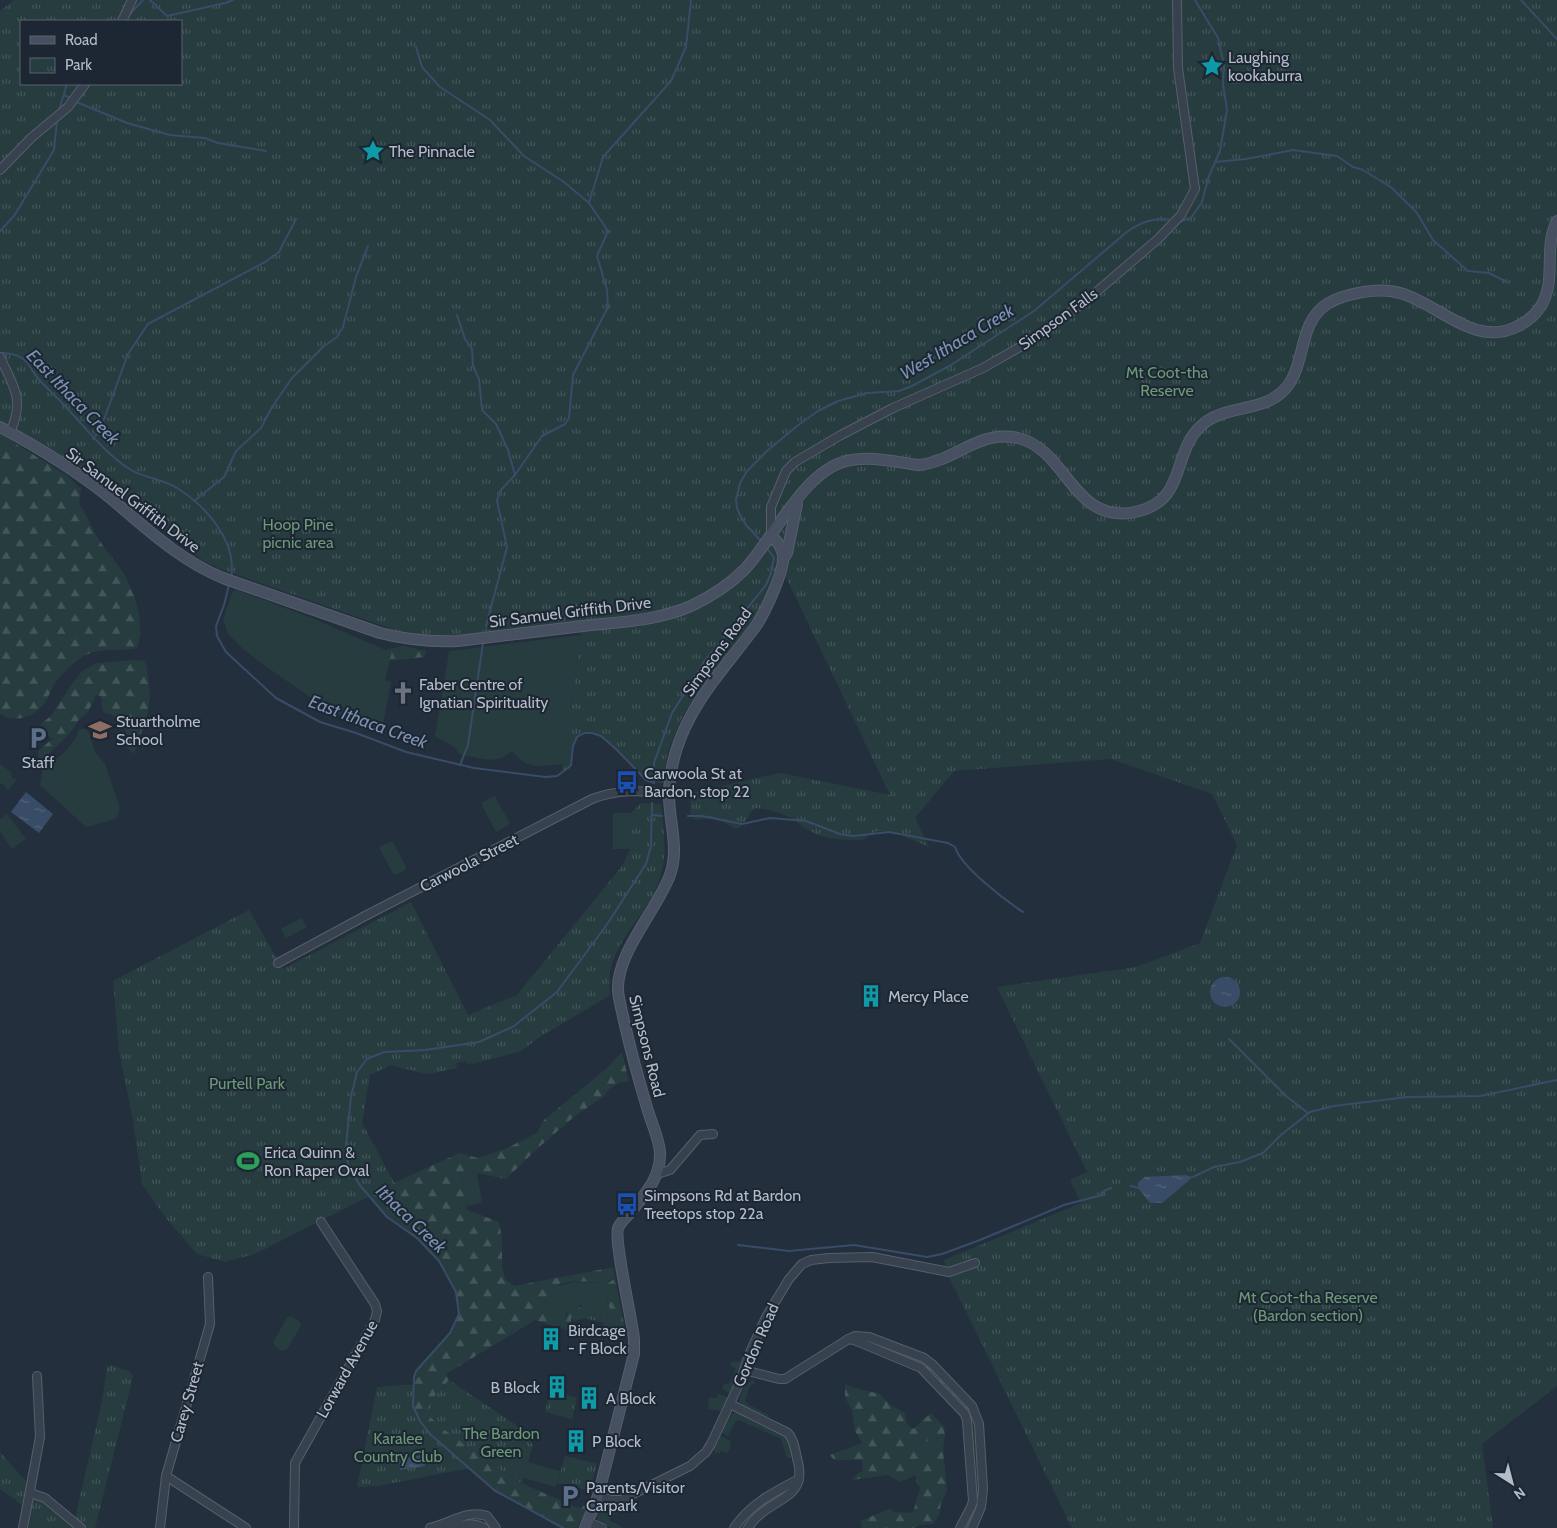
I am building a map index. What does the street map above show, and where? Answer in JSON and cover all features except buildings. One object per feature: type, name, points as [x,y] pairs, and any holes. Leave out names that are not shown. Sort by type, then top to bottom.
[{"type":"main road","name":"Sir Samuel Griffith Drive","points":[[0,428],[78,474],[198,568],[238,584],[397,637],[432,642],[458,641],[630,622],[669,614],[701,601],[731,582],[744,570],[810,484],[820,474],[838,464],[866,459],[918,465],[936,463],[974,443],[988,438],[1006,436],[1029,442],[1045,451],[1081,496],[1098,508],[1118,513],[1146,509],[1163,498],[1172,488],[1188,442],[1193,434],[1210,418],[1270,400],[1283,392],[1292,381],[1297,370],[1306,331],[1310,322],[1322,308],[1339,298],[1377,291],[1398,292],[1416,299],[1456,322],[1474,329],[1491,332],[1510,330],[1526,322],[1540,307],[1547,292],[1550,241],[1552,230],[1557,221]]},
{"type":"main road","name":"Simpsons Road","points":[[586,1525],[598,1496],[631,1367],[634,1346],[632,1321],[618,1246],[618,1229],[652,1185],[657,1174],[660,1159],[659,1146],[632,1060],[618,991],[619,978],[624,960],[658,900],[673,865],[674,841],[664,794],[679,740],[686,723],[709,686],[760,620],[774,590],[787,553],[797,509],[797,500]]},
{"type":"main road","points":[[766,542],[780,546],[783,560]]},
{"type":"street","points":[[123,18],[132,0]]},
{"type":"street","name":"Simpson Falls","points":[[766,542],[771,506],[786,471],[795,462],[839,436],[893,408],[982,368],[1032,340],[1087,300],[1156,241],[1181,215],[1195,189],[1178,68],[1177,0]]},
{"type":"street","points":[[0,170],[31,138],[75,99],[84,85]]},
{"type":"street","points":[[0,358],[15,388],[18,405],[17,418],[10,433]]},
{"type":"street","name":"Carwoola Street","points":[[278,963],[592,799],[610,793],[640,792],[664,794]]},
{"type":"street","points":[[657,1174],[670,1170],[700,1136],[713,1134]]},
{"type":"street","name":"Lorward Avenue","points":[[294,1528],[295,1463],[375,1320],[378,1311],[321,1222]]},
{"type":"street","name":"Gordon Road","points":[[598,1496],[621,1500],[693,1464],[709,1448],[730,1404],[768,1311],[795,1270],[807,1262],[829,1258],[872,1257],[949,1272],[974,1263]]},
{"type":"street","name":"Carey Street","points":[[160,1528],[166,1476],[210,1324],[208,1277]]},
{"type":"street","points":[[744,1370],[778,1379],[785,1379],[848,1339],[858,1336],[872,1337],[924,1358],[933,1364],[972,1406],[979,1424],[983,1489],[981,1507],[972,1528]]},
{"type":"street","points":[[848,1339],[920,1368],[965,1414],[973,1501],[960,1528]]},
{"type":"street","points":[[23,1528],[40,1437],[37,1376]]},
{"type":"street","points":[[730,1404],[788,1432],[792,1438],[800,1468],[799,1479],[793,1492],[760,1514],[748,1528]]},
{"type":"street","points":[[166,1476],[246,1528]]},
{"type":"street","points":[[734,1528],[754,1505],[799,1479]]},
{"type":"street","points":[[30,1493],[44,1498],[81,1528]]},
{"type":"street","points":[[444,1525],[451,1520],[482,1514],[488,1517],[496,1528]]},
{"type":"street","points":[[430,1528],[444,1525],[475,1524],[484,1528]]},
{"type":"street","points":[[586,1525],[602,1528]]},
{"type":"green space","name":"Mt Coot-tha Reserve","points":[[14,0],[1557,0],[1557,1386],[1482,1444],[1493,1528],[1072,1528],[948,1275],[944,1260],[1081,1203],[1070,1180],[1087,1172],[997,987],[1136,967],[1200,943],[1237,845],[1212,794],[1111,759],[954,771],[915,818],[929,847],[885,831],[875,832],[863,840],[824,837],[785,815],[759,808],[755,808],[737,829],[711,818],[695,820],[690,814],[691,793],[780,773],[890,795],[779,562],[764,601],[747,632],[719,665],[683,715],[667,753],[663,783],[647,781],[614,748],[594,733],[585,733],[577,738],[573,747],[571,765],[563,771],[562,764],[581,625],[433,637],[406,634],[223,570],[202,560],[90,472],[0,422],[0,11]]},
{"type":"green space","points":[[0,434],[68,476],[81,489],[79,505],[105,549],[127,580],[137,605],[140,623],[137,648],[103,651],[84,656],[58,679],[38,710],[33,714],[16,719],[0,714]]},
{"type":"green space","points":[[235,589],[312,618],[392,653],[385,680],[391,682],[382,729],[349,720],[320,704],[243,649],[228,634],[223,620]]},
{"type":"green space","points":[[581,635],[562,764],[534,766],[523,762],[512,751],[494,760],[460,755],[456,748],[435,736],[449,651]]},
{"type":"green space","points":[[404,646],[426,651],[424,657],[389,661],[392,653],[385,650]]},
{"type":"green space","points":[[144,661],[147,666],[150,698],[147,716],[134,754],[125,745],[128,737],[122,724],[113,715],[104,713],[101,696],[96,695],[88,712],[39,764],[38,751],[52,739],[38,726],[51,716],[82,671],[97,663]]},
{"type":"green space","points":[[79,729],[85,729],[89,733],[95,752],[105,764],[120,808],[116,819],[86,827],[40,785],[42,771],[66,751],[75,739]]},
{"type":"green space","points":[[0,764],[11,772],[12,778],[17,779],[8,791],[2,783],[0,784]]},
{"type":"green space","points":[[495,796],[510,824],[496,832],[481,803]]},
{"type":"green space","name":"Purtell Park","points":[[641,803],[661,805],[664,859],[654,892],[619,947],[613,962],[609,977],[610,995],[541,1036],[521,1051],[472,1064],[467,1064],[466,1061],[456,1063],[457,1068],[427,1074],[391,1065],[370,1075],[362,1123],[397,1189],[383,1196],[377,1192],[255,1254],[225,1262],[197,1254],[166,1218],[142,1184],[133,1120],[119,1051],[113,981],[249,910],[283,969],[411,902],[468,1015],[517,995],[622,866],[630,849],[631,813]]},
{"type":"green space","points":[[645,803],[661,805],[664,859],[654,892],[619,947],[613,962],[609,977],[610,995],[541,1036],[521,1051],[472,1064],[467,1064],[466,1061],[456,1063],[457,1068],[427,1074],[391,1065],[369,1075],[362,1123],[394,1183],[459,1153],[478,1158],[505,1149],[537,1133],[544,1120],[607,1068],[622,1052],[629,1082],[621,1082],[609,1089],[603,1097],[575,1116],[537,1149],[506,1179],[477,1173],[462,1176],[467,1206],[465,1209],[499,1222],[502,1238],[502,1265],[505,1279],[514,1286],[604,1269],[601,1283],[569,1282],[557,1286],[553,1289],[555,1294],[546,1298],[545,1302],[549,1314],[565,1321],[570,1307],[576,1308],[571,1319],[569,1331],[535,1320],[446,1374],[449,1380],[427,1405],[497,1468],[526,1485],[581,1509],[584,1505],[586,1508],[577,1528],[563,1528],[494,1490],[470,1468],[452,1471],[431,1453],[403,1385],[413,1385],[416,1371],[450,1333],[459,1314],[456,1292],[439,1261],[417,1238],[387,1217],[370,1196],[329,1216],[333,1075],[509,1013],[631,881]]},
{"type":"green space","points":[[613,813],[631,813],[630,849],[613,849]]},
{"type":"green space","points":[[7,814],[26,839],[12,849],[0,831],[0,819]]},
{"type":"green space","points":[[393,842],[406,867],[405,870],[395,875],[379,847]]},
{"type":"green space","points":[[302,918],[307,927],[286,938],[281,929]]},
{"type":"green space","points":[[477,1173],[482,1203],[467,1206],[462,1175]]},
{"type":"green space","points":[[613,1267],[615,1278],[608,1281],[606,1296],[611,1314],[608,1318],[607,1327],[603,1326],[604,1323],[600,1322],[601,1317],[581,1305],[566,1313],[565,1322],[549,1314],[545,1302],[546,1298],[556,1286],[575,1282],[601,1283],[604,1269]]},
{"type":"green space","points":[[615,1278],[624,1324],[624,1327],[618,1330],[607,1327],[608,1318],[611,1314],[604,1286]]},
{"type":"green space","points":[[593,1304],[601,1312],[600,1322],[585,1318],[574,1321],[571,1319],[575,1309]]},
{"type":"green space","points":[[291,1316],[300,1322],[301,1326],[287,1349],[282,1351],[273,1342],[287,1318]]},
{"type":"green space","points":[[870,1340],[926,1362],[967,1405],[975,1420],[980,1498],[978,1511],[969,1528],[963,1528],[972,1511],[969,1419],[929,1372],[868,1343]]},
{"type":"green space","points":[[742,1361],[730,1394],[722,1388],[724,1384],[729,1384],[736,1369],[731,1366],[731,1362]]},
{"type":"green space","points":[[111,1365],[131,1372],[133,1377],[95,1528],[29,1528],[31,1516],[16,1500],[0,1489],[0,1452],[45,1503],[73,1527],[102,1401],[107,1367]]},
{"type":"green space","points":[[753,1379],[755,1383],[750,1386],[745,1400],[749,1405],[769,1415],[768,1417],[743,1406],[739,1401],[744,1387]]},
{"type":"green space","name":"The Bardon Green","points":[[449,1380],[516,1425],[533,1445],[522,1483],[494,1466],[442,1428],[429,1416],[427,1405]]},
{"type":"green space","points":[[845,1384],[880,1394],[891,1405],[905,1413],[907,1424],[913,1429],[931,1413],[944,1427],[945,1436],[918,1444],[922,1455],[943,1450],[947,1491],[941,1503],[939,1515],[933,1524],[919,1525],[914,1528],[862,1528],[860,1521],[889,1509],[895,1512],[913,1513],[920,1488],[916,1481],[916,1475],[900,1482],[888,1475],[852,1480],[858,1473],[863,1471],[862,1460],[834,1460],[830,1455],[862,1443],[855,1431],[852,1411],[845,1397]]},
{"type":"green space","name":"Karalee Country Club","points":[[413,1385],[413,1405],[421,1423],[428,1432],[470,1468],[378,1486],[357,1487],[377,1387]]},
{"type":"green space","points":[[550,1391],[577,1398],[572,1419],[545,1412]]},
{"type":"green space","points":[[717,1393],[728,1397],[722,1411],[708,1409],[709,1397],[717,1398]]},
{"type":"green space","points":[[734,1413],[740,1413],[784,1435],[788,1440],[794,1458],[787,1458],[781,1439],[739,1420],[735,1422],[728,1436],[721,1432],[727,1418]]},
{"type":"green space","points":[[719,1435],[730,1441],[731,1446],[727,1453],[721,1451],[720,1453],[715,1453],[712,1450]]},
{"type":"green space","points":[[945,1436],[943,1450],[922,1455],[917,1444]]},
{"type":"green space","points":[[565,1456],[597,1464],[590,1491],[557,1483]]},
{"type":"green space","points":[[528,1462],[560,1471],[556,1487],[523,1478]]},
{"type":"green space","points":[[790,1489],[746,1528],[738,1528],[748,1515],[761,1504],[775,1495]]},
{"type":"green space","points":[[605,1503],[617,1505],[620,1511],[611,1516],[609,1520],[624,1528],[611,1528],[598,1522],[598,1511]]},
{"type":"water","points":[[26,792],[53,814],[39,833],[11,812]]},
{"type":"water","points":[[1225,977],[1231,978],[1239,986],[1239,998],[1231,1006],[1225,1007],[1219,1006],[1211,998],[1210,992],[1211,986],[1219,978]]},
{"type":"water","points":[[1185,1175],[1193,1177],[1162,1203],[1150,1203],[1138,1188],[1138,1183],[1144,1177]]},
{"type":"water","points":[[423,1455],[425,1466],[400,1470],[399,1459]]},
{"type":"waterway","name":"East Ithaca Creek","points":[[129,15],[143,0]]},
{"type":"waterway","points":[[150,0],[167,16],[233,0]]},
{"type":"waterway","points":[[486,626],[507,547],[497,501],[500,491],[515,475],[542,436],[565,424],[569,418],[573,375],[608,307],[607,290],[597,256],[608,231],[589,203],[603,157],[671,81],[686,47],[691,0]]},
{"type":"waterway","name":"West Ithaca Creek","points":[[1181,221],[1191,218],[1202,202],[1209,176],[1220,151],[1227,110],[1223,84],[1224,65],[1218,38],[1195,0]]},
{"type":"waterway","points":[[1521,0],[1557,39]]},
{"type":"waterway","points":[[416,47],[422,67],[440,87],[490,120],[524,156],[564,182],[589,203]]},
{"type":"waterway","name":"East Ithaca Creek","points":[[59,110],[67,85]]},
{"type":"waterway","name":"East Ithaca Creek","points":[[64,95],[70,98]]},
{"type":"waterway","points":[[74,101],[127,123],[170,135],[205,138],[218,143],[266,151]]},
{"type":"waterway","name":"East Ithaca Creek","points":[[0,231],[14,216],[54,150],[57,120]]},
{"type":"waterway","points":[[1215,162],[1246,159],[1293,150],[1337,156],[1392,188],[1417,213],[1433,240],[1468,271],[1489,273],[1507,282]]},
{"type":"waterway","points":[[93,439],[100,430],[128,354],[148,324],[265,262],[279,252],[296,219]]},
{"type":"waterway","name":"West Ithaca Creek","points":[[761,541],[746,525],[737,508],[736,500],[740,483],[747,471],[797,426],[818,411],[838,401],[867,393],[899,391],[951,365],[1034,311],[1128,231],[1148,221],[1159,219],[1171,220]]},
{"type":"waterway","points":[[194,501],[224,477],[236,451],[261,428],[272,407],[292,378],[323,347],[337,337],[343,327],[356,277],[368,246]]},
{"type":"waterway","points":[[457,315],[465,339],[472,349],[473,366],[479,379],[482,410],[496,424],[508,450],[515,475]]},
{"type":"waterway","name":"East Ithaca Creek","points":[[0,353],[14,355],[24,360],[43,384],[62,402],[104,449],[122,464],[136,473],[172,485],[199,505],[218,526],[225,538],[230,551],[231,578]]},
{"type":"waterway","name":"West Ithaca Creek","points":[[654,783],[654,763],[672,713],[704,662],[766,585],[774,558],[767,548]]},
{"type":"waterway","name":"East Ithaca Creek","points":[[229,585],[216,626],[217,636],[226,652],[276,698],[320,722],[406,752],[474,768],[545,777],[557,776],[568,768],[571,765],[573,746],[577,737],[584,733],[592,733],[601,736],[646,780],[654,783]]},
{"type":"waterway","points":[[460,765],[468,745],[483,643]]},
{"type":"waterway","name":"Ithaca Creek","points":[[563,1528],[494,1490],[430,1434],[420,1421],[413,1406],[414,1377],[416,1371],[450,1333],[459,1314],[456,1292],[439,1261],[417,1238],[387,1217],[359,1184],[348,1164],[346,1145],[351,1097],[357,1072],[367,1059],[384,1052],[425,1050],[479,1042],[514,1026],[557,992],[608,923],[646,864],[651,846],[652,803]]},
{"type":"waterway","points":[[652,815],[662,816]]},
{"type":"waterway","points":[[688,816],[702,816],[742,824],[770,818],[806,821],[840,834],[853,836],[889,832],[948,843],[955,847],[974,873],[1023,912]]},
{"type":"waterway","points":[[1229,1039],[1286,1096],[1308,1113]]},
{"type":"waterway","points":[[1193,1177],[1214,1167],[1240,1162],[1263,1153],[1281,1135],[1310,1112],[1334,1106],[1407,1097],[1480,1096],[1557,1080]]},
{"type":"waterway","points":[[1131,1186],[1139,1188]]},
{"type":"waterway","points":[[738,1245],[789,1251],[854,1245],[927,1257],[942,1254],[980,1240],[1064,1205],[1102,1195],[1104,1191],[1111,1188]]},
{"type":"place","name":"Laughing kookaburra","points":[[1212,66]]},
{"type":"place","name":"The Pinnacle","points":[[373,151]]},
{"type":"place","name":"Faber Centre of Ignatian Spirituality","points":[[403,693]]},
{"type":"place","name":"Stuartholme School","points":[[100,730]]},
{"type":"place","name":"Staff","points":[[38,738]]},
{"type":"place","name":"Carwoola St at Bardon, stop 22","points":[[627,782]]},
{"type":"place","name":"Mercy Place","points":[[871,996]]},
{"type":"place","name":"Erica Quinn & Ron Raper Oval","points":[[248,1161]]},
{"type":"place","name":"Simpsons Rd at Bardon Treetops stop 22a","points":[[627,1204]]},
{"type":"place","name":"Birdcage - F Block","points":[[551,1339]]},
{"type":"place","name":"B Block","points":[[557,1387]]},
{"type":"place","name":"A Block","points":[[589,1398]]},
{"type":"place","name":"P Block","points":[[576,1441]]},
{"type":"place","name":"Parents/Visitor Carpark","points":[[570,1496]]},
{"type":"park label","name":"Hoop Pine picnic area","points":[[298,533]]},
{"type":"park label","name":"Mt Coot-tha Reserve (Bardon section)","points":[[1308,1306]]}]
